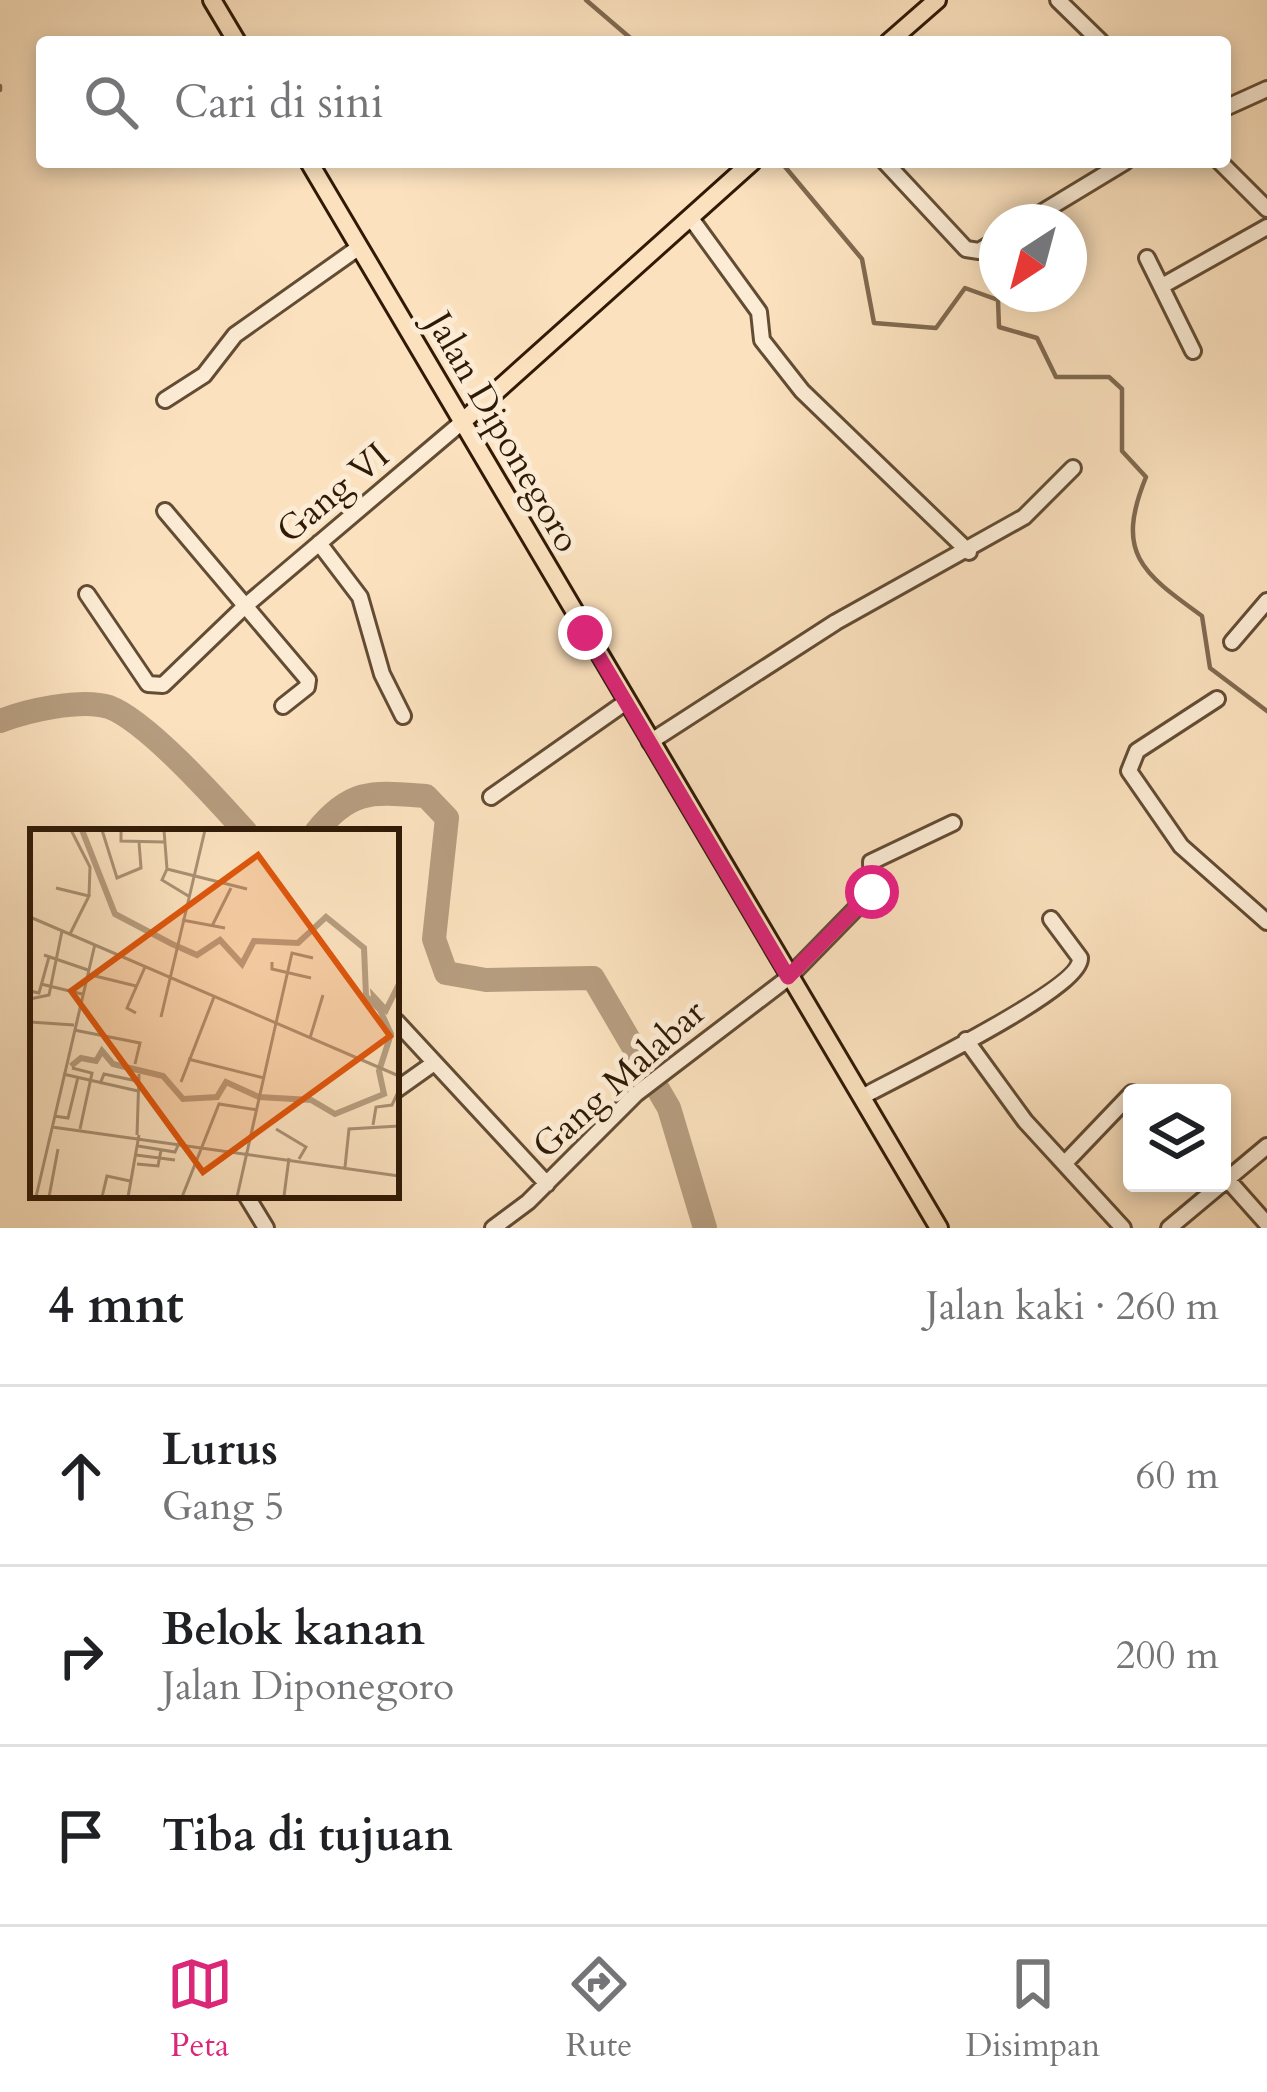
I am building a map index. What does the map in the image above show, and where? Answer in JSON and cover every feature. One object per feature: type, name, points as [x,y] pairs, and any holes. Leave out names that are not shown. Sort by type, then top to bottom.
[{"type":"main road","points":[[212,0],[233,36]]},
{"type":"main road","points":[[896,36],[937,0]]},
{"type":"main road","name":"Jalan Diponegoro","points":[[312,168],[939,1228]]},
{"type":"main road","points":[[461,423],[745,168]]},
{"type":"street","points":[[1058,0],[1095,36]]},
{"type":"street","points":[[1231,105],[1267,89]]},
{"type":"street","points":[[891,168],[966,249],[979,251]]},
{"type":"street","points":[[1056,204],[1115,168]]},
{"type":"street","points":[[1226,168],[1267,209]]},
{"type":"street","points":[[690,217],[759,312],[762,340],[802,391],[969,552]]},
{"type":"street","points":[[1162,286],[1267,227]]},
{"type":"street","points":[[165,400],[204,375],[235,335],[358,248]]},
{"type":"street","points":[[1147,258],[1193,351]]},
{"type":"street","name":"Gang VI","points":[[87,594],[148,684],[156,687],[461,423]]},
{"type":"street","points":[[650,742],[836,622],[1024,518],[1073,468]]},
{"type":"street","points":[[165,512],[308,680],[308,687],[283,706]]},
{"type":"street","points":[[320,544],[360,597],[382,674],[404,716]]},
{"type":"street","points":[[1232,642],[1264,608]]},
{"type":"street","points":[[1217,699],[1138,751],[1129,771],[1181,847],[1267,922]]},
{"type":"street","points":[[491,797],[626,702]]},
{"type":"street","name":"Gang Malabar","points":[[494,1228],[547,1184],[636,1094],[788,977],[872,892],[872,862],[953,823]]},
{"type":"street","points":[[862,1097],[1033,1004],[1082,966],[1051,919]]},
{"type":"street","points":[[399,1024],[547,1184]]},
{"type":"street","points":[[965,1040],[1025,1121],[1123,1228]]},
{"type":"street","points":[[399,1088],[434,1064]]},
{"type":"street","points":[[1065,1163],[1123,1103]]},
{"type":"street","points":[[1231,1176],[1267,1146]]},
{"type":"street","points":[[1231,1184],[1267,1224]]},
{"type":"street","points":[[1168,1228],[1211,1192]]},
{"type":"street","points":[[248,1198],[266,1228]]},
{"type":"waterway","points":[[586,0],[628,36]]},
{"type":"waterway","points":[[786,168],[862,259],[874,323],[936,328],[965,288],[998,300],[999,327],[1037,338],[1056,377],[1109,377],[1122,389],[1122,451],[1146,477],[1133,525],[1140,558],[1149,573],[1202,616],[1210,668],[1267,711]]},
{"type":"waterway","points":[[0,721],[69,705],[109,707],[162,745],[243,829]]},
{"type":"waterway","points":[[319,829],[340,807],[364,796],[426,796],[447,818],[434,939],[446,973],[486,980],[593,978],[669,1108],[705,1228]]},
{"type":"route","points":[[585,633],[788,977],[872,892]]}]
